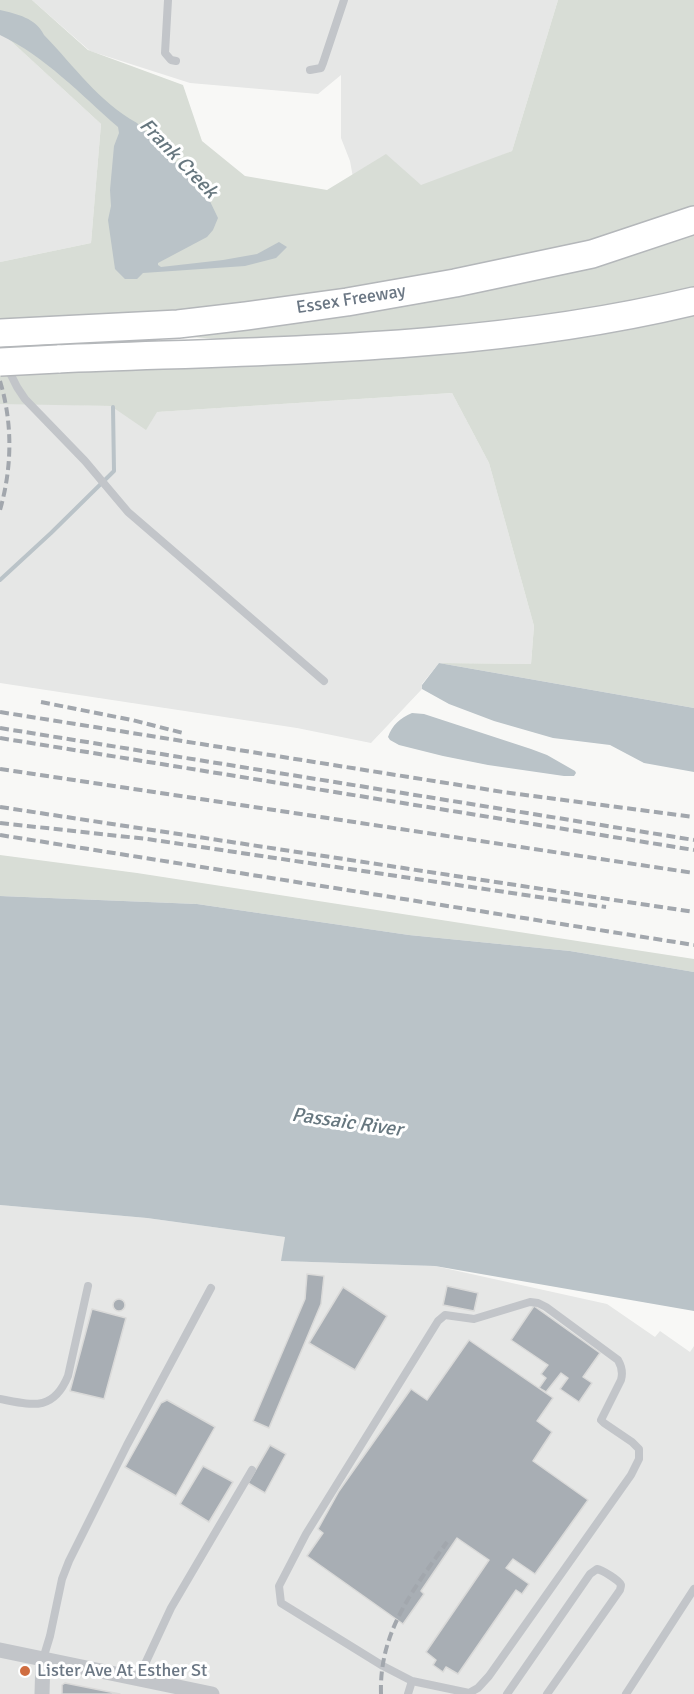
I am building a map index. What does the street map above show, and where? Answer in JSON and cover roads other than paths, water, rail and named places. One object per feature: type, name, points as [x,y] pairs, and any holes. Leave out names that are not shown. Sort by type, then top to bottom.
[{"type":"highway","name":"Essex Freeway","points":[[0,333],[178,324],[347,302],[455,283],[592,254],[694,220]]},
{"type":"highway","points":[[592,254],[662,244],[694,236]]},
{"type":"highway","points":[[0,362],[327,348],[464,339],[597,321],[694,301]]},
{"type":"street","points":[[0,1650],[193,1692],[212,1694]]},
{"type":"street","points":[[42,1694],[43,1659]]},
{"type":"lane","points":[[168,0],[165,53],[176,62]]},
{"type":"lane","points":[[310,70],[321,68],[324,63],[344,0]]},
{"type":"lane","points":[[0,352],[25,399],[85,461],[128,512],[324,681]]},
{"type":"lane","points":[[0,1399],[41,1404],[54,1399],[63,1388],[68,1376],[88,1286]]},
{"type":"lane","points":[[43,1659],[62,1579],[69,1561],[127,1445],[211,1288]]},
{"type":"lane","points":[[530,1302],[538,1303],[546,1306],[618,1360],[623,1375],[602,1420],[603,1424],[639,1449],[639,1459],[631,1475],[489,1676],[478,1688],[469,1693],[412,1681],[383,1666],[281,1603],[279,1586],[306,1534],[438,1321],[445,1315],[474,1319],[530,1302]]},
{"type":"lane","points":[[138,1679],[171,1608],[252,1470]]},
{"type":"lane","points":[[507,1694],[590,1574],[597,1569],[602,1570],[619,1582],[620,1590],[547,1694]]},
{"type":"lane","points":[[626,1694],[694,1589]]},
{"type":"lane","points":[[408,1694],[412,1681]]},
{"type":"water","points":[[0,10],[13,13],[36,24],[99,94],[137,123],[206,193],[218,218],[213,230],[207,237],[158,265],[161,267],[257,254],[279,242],[287,247],[276,258],[245,266],[143,273],[137,279],[125,279],[115,269],[108,220],[111,206],[114,146],[119,133],[118,127],[47,65],[0,35]]},
{"type":"water","points":[[439,663],[694,708],[694,772],[644,763],[610,745],[553,738],[494,721],[449,704],[422,689],[422,685]]},
{"type":"water","points":[[412,713],[424,714],[531,749],[547,755],[576,773],[574,776],[564,776],[488,765],[399,745],[390,740],[388,737],[394,725]]},
{"type":"water","name":"Passaic River","points":[[0,896],[197,904],[409,935],[570,951],[694,972],[694,1311],[435,1266],[281,1261],[285,1237],[147,1218],[0,1205]]},
{"type":"waterway","name":"Frank Creek","points":[[0,580],[114,471],[113,407]]},
{"type":"railway","points":[[0,381],[9,430],[9,462],[0,510]]},
{"type":"railway","points":[[41,702],[132,720],[183,733]]},
{"type":"railway","points":[[0,712],[503,792],[694,817]]},
{"type":"railway","points":[[0,728],[694,840]]},
{"type":"railway","points":[[0,738],[694,850]]},
{"type":"railway","points":[[0,769],[694,873]]},
{"type":"railway","points":[[0,807],[694,912]]},
{"type":"railway","points":[[0,823],[147,839],[606,907]]},
{"type":"railway","points":[[0,835],[694,945]]},
{"type":"railway","points":[[381,1694],[382,1672],[392,1631],[422,1577],[447,1542]]},
{"type":"place","name":"Lister Ave At Esther St","points":[[25,1671]]}]
